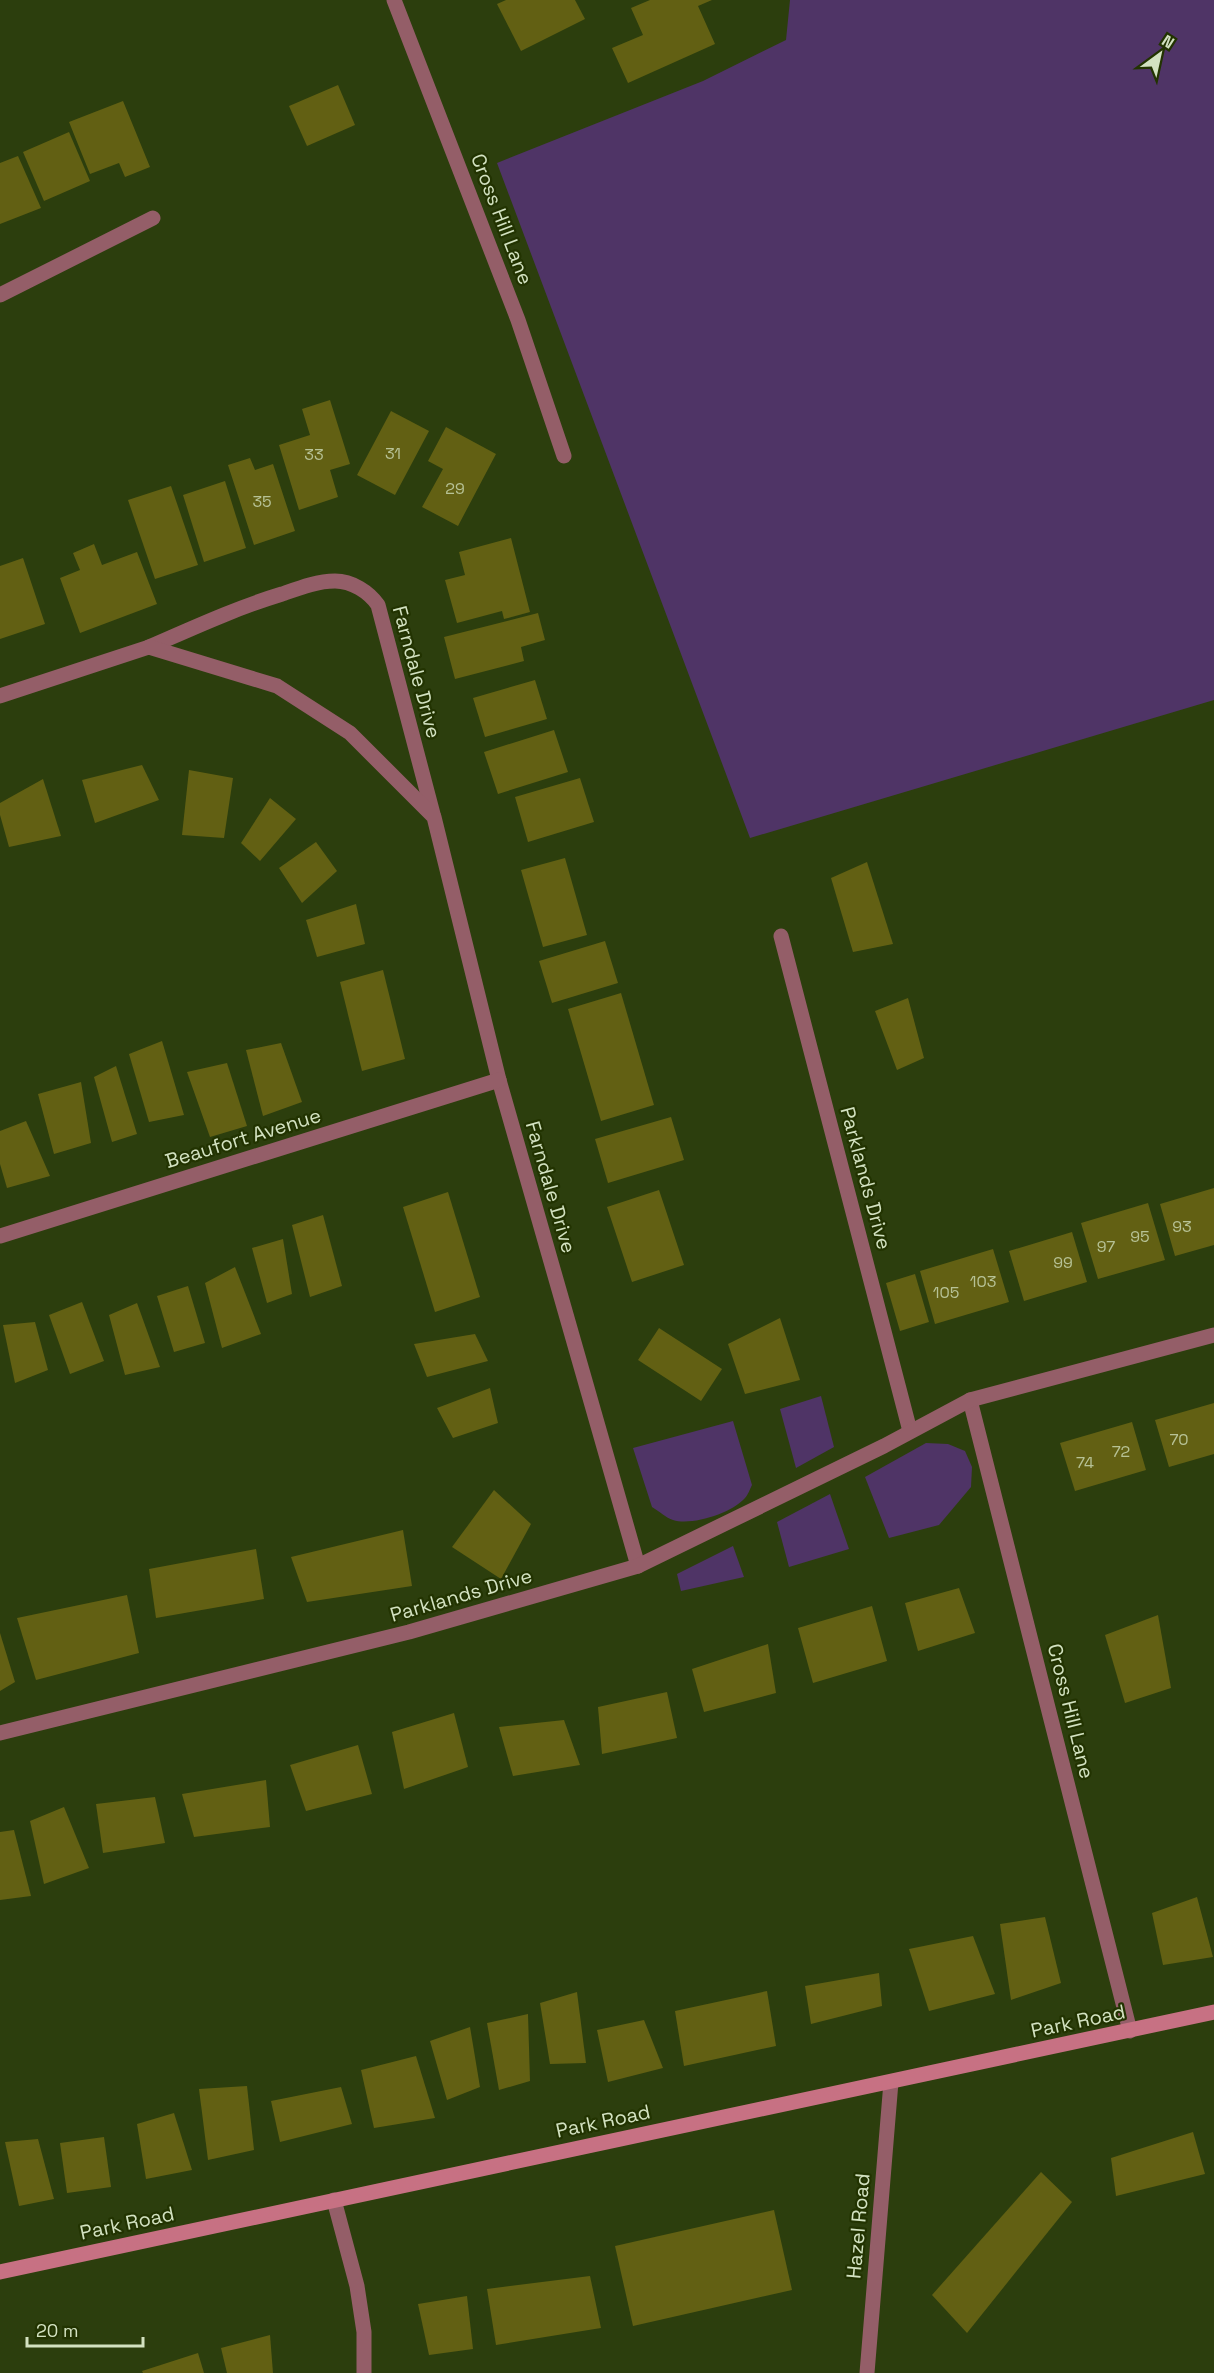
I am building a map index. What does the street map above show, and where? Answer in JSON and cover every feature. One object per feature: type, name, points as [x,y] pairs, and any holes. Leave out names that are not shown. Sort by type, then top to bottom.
[{"type":"street","name":"Cross Hill Lane","points":[[394,0],[518,320],[564,456]]},
{"type":"street","points":[[0,295],[153,218]]},
{"type":"street","name":"Farndale Drive","points":[[0,696],[149,647],[236,608],[307,585],[337,581],[354,585],[373,597],[378,605],[434,817],[499,1080],[638,1566]]},
{"type":"street","points":[[149,647],[277,686],[350,733],[434,817]]},
{"type":"street","name":"Parklands Drive","points":[[781,936],[910,1431]]},
{"type":"street","name":"Beaufort Avenue","points":[[0,1236],[499,1080]]},
{"type":"street","name":"Parklands Drive","points":[[0,1733],[409,1632],[638,1566],[884,1446],[970,1401],[1214,1335]]},
{"type":"street","name":"Cross Hill Lane","points":[[970,1401],[1130,2031]]},
{"type":"street","name":"Park Road","points":[[0,2272],[1214,2012]]},
{"type":"street","name":"Hazel Road","points":[[867,2373],[891,2082]]},
{"type":"street","points":[[334,2200],[357,2286],[364,2332],[364,2373]]},
{"type":"shaded area","points":[[790,0],[1214,0],[1214,700],[750,838],[497,163],[703,81],[786,40]]},
{"type":"shaded area","points":[[821,1396],[834,1447],[796,1468],[780,1409]]},
{"type":"shaded area","points":[[733,1421],[752,1485],[745,1498],[731,1509],[701,1520],[670,1519],[652,1507],[633,1448]]},
{"type":"shaded area","points":[[926,1443],[948,1444],[965,1451],[972,1467],[971,1487],[939,1525],[889,1538],[865,1477]]},
{"type":"shaded area","points":[[830,1494],[849,1549],[789,1567],[777,1522]]},
{"type":"shaded area","points":[[733,1546],[744,1577],[681,1591],[677,1574]]},
{"type":"building","points":[[506,0],[575,0],[585,19],[521,51],[497,4]]},
{"type":"building","points":[[650,0],[712,0],[698,6],[715,44],[628,83],[612,48],[643,35],[631,8]]},
{"type":"building","points":[[338,85],[355,125],[307,146],[289,106]]},
{"type":"building","points":[[123,101],[150,167],[125,177],[119,163],[90,174],[69,122]]},
{"type":"building","points":[[69,132],[90,181],[44,201],[23,152]]},
{"type":"building","points":[[18,156],[41,208],[0,224],[0,163]]},
{"type":"building","points":[[330,400],[350,464],[330,470],[338,497],[299,510],[279,445],[310,435],[302,409]]},
{"type":"building","points":[[391,411],[429,431],[395,495],[357,475]]},
{"type":"building","points":[[446,427],[496,454],[458,526],[422,507],[443,469],[428,461]]},
{"type":"building","points":[[250,458],[255,470],[273,464],[295,531],[254,545],[228,465]]},
{"type":"building","points":[[225,481],[246,548],[204,562],[183,495]]},
{"type":"building","points":[[171,486],[198,565],[155,579],[128,500]]},
{"type":"building","points":[[511,538],[530,612],[504,619],[502,611],[457,623],[445,580],[465,575],[459,552]]},
{"type":"building","points":[[94,544],[102,565],[137,552],[157,604],[80,633],[60,578],[80,570],[73,553]]},
{"type":"building","points":[[23,558],[45,624],[0,639],[0,566]]},
{"type":"building","points":[[538,613],[545,640],[521,647],[524,661],[455,679],[444,637]]},
{"type":"building","points":[[535,680],[547,719],[485,737],[473,698]]},
{"type":"building","points":[[554,730],[568,772],[498,794],[484,752]]},
{"type":"building","points":[[142,765],[159,800],[95,823],[82,780]]},
{"type":"building","points":[[189,770],[233,778],[224,838],[182,835]]},
{"type":"building","points":[[580,778],[594,822],[528,842],[515,797]]},
{"type":"building","points":[[43,779],[61,836],[9,847],[0,815],[0,803]]},
{"type":"building","points":[[270,798],[296,819],[260,861],[241,843]]},
{"type":"building","points":[[316,842],[337,871],[302,903],[279,868]]},
{"type":"building","points":[[565,858],[587,935],[543,947],[521,870]]},
{"type":"building","points":[[867,862],[893,944],[853,952],[831,878]]},
{"type":"building","points":[[356,904],[365,944],[317,957],[306,920]]},
{"type":"building","points":[[605,941],[618,983],[552,1003],[539,961]]},
{"type":"building","points":[[383,970],[405,1059],[362,1071],[340,982]]},
{"type":"building","points":[[621,993],[654,1105],[601,1121],[568,1009]]},
{"type":"building","points":[[908,998],[924,1058],[897,1070],[875,1011]]},
{"type":"building","points":[[162,1041],[184,1115],[149,1122],[129,1054]]},
{"type":"building","points":[[281,1043],[302,1102],[263,1116],[246,1050]]},
{"type":"building","points":[[227,1063],[247,1126],[210,1137],[187,1072]]},
{"type":"building","points":[[116,1066],[137,1134],[112,1142],[94,1077]]},
{"type":"building","points":[[81,1082],[91,1143],[54,1154],[38,1094]]},
{"type":"building","points":[[671,1117],[684,1160],[608,1183],[595,1139]]},
{"type":"building","points":[[26,1121],[50,1176],[7,1188],[0,1164],[0,1131]]},
{"type":"building","points":[[1214,1188],[1214,1245],[1175,1256],[1160,1204]]},
{"type":"building","points":[[659,1190],[684,1265],[632,1282],[607,1207]]},
{"type":"building","points":[[448,1192],[480,1297],[435,1312],[403,1207]]},
{"type":"building","points":[[1148,1203],[1165,1260],[1098,1279],[1081,1223]]},
{"type":"building","points":[[323,1215],[342,1286],[310,1297],[292,1225]]},
{"type":"building","points":[[1072,1232],[1087,1282],[1024,1301],[1009,1251]]},
{"type":"building","points":[[283,1239],[292,1294],[267,1303],[252,1248]]},
{"type":"building","points":[[993,1249],[1009,1302],[935,1324],[920,1271]]},
{"type":"building","points":[[235,1267],[261,1334],[222,1348],[205,1283]]},
{"type":"building","points":[[915,1274],[929,1322],[900,1331],[886,1283]]},
{"type":"building","points":[[188,1286],[205,1343],[174,1352],[157,1296]]},
{"type":"building","points":[[82,1302],[104,1361],[70,1374],[49,1315]]},
{"type":"building","points":[[137,1303],[160,1367],[125,1375],[109,1315]]},
{"type":"building","points":[[780,1318],[800,1380],[745,1394],[728,1344]]},
{"type":"building","points":[[35,1322],[48,1370],[15,1383],[3,1325]]},
{"type":"building","points":[[659,1328],[722,1369],[701,1401],[638,1360]]},
{"type":"building","points":[[475,1334],[488,1361],[427,1377],[414,1344]]},
{"type":"building","points":[[490,1388],[498,1423],[453,1438],[437,1408]]},
{"type":"building","points":[[1214,1403],[1214,1454],[1169,1467],[1155,1420]]},
{"type":"building","points":[[1132,1422],[1146,1470],[1075,1491],[1060,1443]]},
{"type":"building","points":[[494,1490],[531,1524],[501,1579],[452,1547]]},
{"type":"building","points":[[403,1530],[412,1586],[307,1602],[291,1557]]},
{"type":"building","points":[[256,1549],[264,1599],[156,1618],[149,1569]]},
{"type":"building","points":[[959,1588],[975,1633],[918,1651],[905,1603]]},
{"type":"building","points":[[127,1595],[139,1653],[36,1680],[17,1618]]},
{"type":"building","points":[[872,1606],[887,1661],[813,1683],[798,1628]]},
{"type":"building","points":[[1158,1615],[1171,1688],[1125,1703],[1105,1635]]},
{"type":"building","points":[[0,1633],[15,1682],[0,1691]]},
{"type":"building","points":[[768,1644],[776,1693],[704,1712],[692,1669]]},
{"type":"building","points":[[667,1692],[677,1738],[602,1754],[598,1707]]},
{"type":"building","points":[[454,1713],[468,1767],[404,1789],[392,1732]]},
{"type":"building","points":[[564,1720],[580,1765],[513,1776],[499,1727]]},
{"type":"building","points":[[358,1745],[372,1794],[306,1811],[290,1765]]},
{"type":"building","points":[[266,1780],[270,1827],[194,1837],[182,1794]]},
{"type":"building","points":[[155,1797],[165,1843],[103,1853],[96,1804]]},
{"type":"building","points":[[64,1807],[89,1868],[44,1884],[30,1821]]},
{"type":"building","points":[[14,1830],[31,1896],[0,1900],[0,1832]]},
{"type":"building","points":[[1197,1897],[1213,1957],[1163,1965],[1152,1913]]},
{"type":"building","points":[[1045,1917],[1061,1983],[1011,2000],[1000,1924]]},
{"type":"building","points":[[973,1936],[995,1994],[929,2011],[909,1949]]},
{"type":"building","points":[[879,1973],[882,2006],[811,2024],[805,1986]]},
{"type":"building","points":[[767,1991],[776,2046],[684,2066],[675,2011]]},
{"type":"building","points":[[577,1992],[586,2063],[550,2064],[540,2003]]},
{"type":"building","points":[[528,2014],[530,2081],[499,2090],[487,2023]]},
{"type":"building","points":[[644,2020],[663,2068],[608,2082],[597,2030]]},
{"type":"building","points":[[470,2027],[480,2087],[447,2100],[430,2041]]},
{"type":"building","points":[[416,2056],[435,2118],[374,2128],[361,2070]]},
{"type":"building","points":[[247,2086],[254,2150],[208,2160],[199,2089]]},
{"type":"building","points":[[341,2087],[352,2124],[280,2142],[271,2101]]},
{"type":"building","points":[[174,2113],[192,2170],[146,2179],[137,2124]]},
{"type":"building","points":[[1193,2132],[1205,2174],[1116,2196],[1111,2158]]},
{"type":"building","points":[[104,2137],[111,2187],[67,2193],[60,2143]]},
{"type":"building","points":[[38,2139],[54,2199],[19,2206],[5,2142]]},
{"type":"building","points":[[1041,2172],[1072,2202],[967,2333],[932,2295]]},
{"type":"building","points":[[774,2210],[792,2290],[633,2326],[615,2246]]},
{"type":"building","points":[[590,2276],[601,2328],[496,2345],[487,2289]]},
{"type":"building","points":[[467,2296],[473,2349],[429,2355],[418,2304]]},
{"type":"building","points":[[270,2335],[273,2373],[227,2373],[221,2348]]},
{"type":"building","points":[[198,2353],[204,2373],[143,2373],[142,2371]]}]
